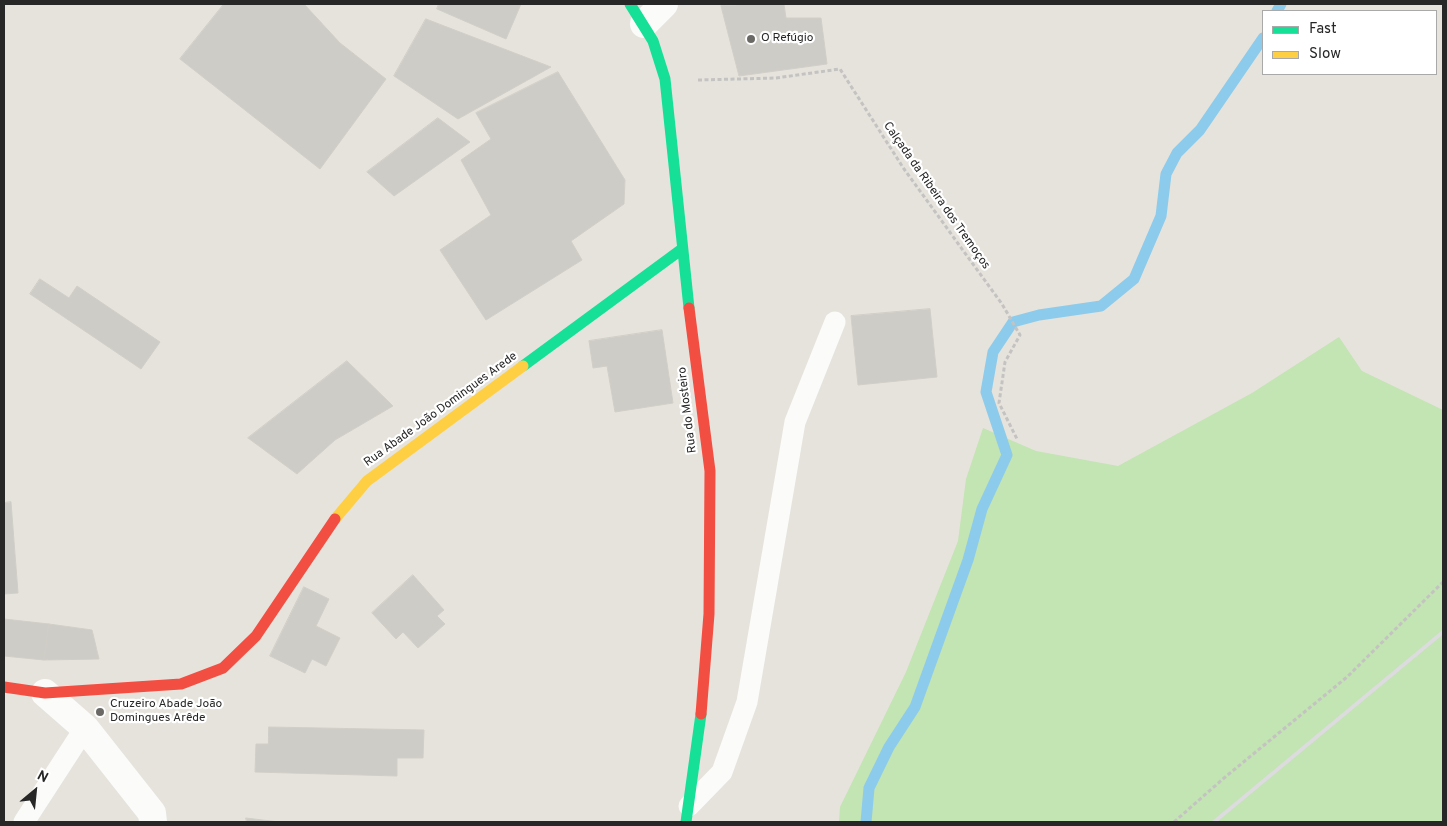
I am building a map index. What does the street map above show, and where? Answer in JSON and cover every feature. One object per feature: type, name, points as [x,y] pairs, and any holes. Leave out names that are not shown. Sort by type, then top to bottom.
[{"type":"street","points":[[637,14],[664,4]]},
{"type":"street","name":"Rua do Mosteiro","points":[[637,14],[653,40],[665,79],[682,249],[710,471],[709,614],[699,742],[687,814]]},
{"type":"street","name":"Rua Abade João Domingues Arede","points":[[5,688],[45,693],[180,684],[223,668],[256,636],[327,529],[367,481],[682,249]]},
{"type":"street","points":[[45,693],[85,728],[152,813],[153,822]]},
{"type":"lane","points":[[687,814],[722,772],[747,702],[795,422],[835,322]]},
{"type":"lane","points":[[24,822],[85,728]]},
{"type":"path","name":"Calçada da Ribeira dos Tremoços","points":[[665,79],[776,78],[840,69],[904,169],[1002,304],[1020,335],[1005,362],[999,403],[1017,439]]},
{"type":"path","points":[[1174,822],[1347,676],[1443,582]]},
{"type":"green space","points":[[1339,337],[1362,371],[1443,410],[1443,822],[839,822],[840,807],[906,672],[958,541],[966,479],[983,428],[1036,451],[1118,466],[1252,393]]},
{"type":"building","points":[[224,4],[304,4],[340,43],[386,79],[320,169],[180,59]]},
{"type":"building","points":[[439,4],[521,4],[506,39],[437,9]]},
{"type":"building","points":[[784,4],[786,18],[821,18],[827,64],[739,76],[721,6]]},
{"type":"building","points":[[426,19],[551,67],[458,119],[394,76]]},
{"type":"building","points":[[558,72],[625,180],[624,204],[571,241],[582,260],[486,320],[440,250],[491,215],[461,160],[491,139],[476,113]]},
{"type":"building","points":[[438,118],[470,142],[394,196],[367,172]]},
{"type":"building","points":[[40,279],[69,298],[77,286],[160,342],[141,369],[30,294]]},
{"type":"building","points":[[930,309],[937,377],[858,385],[851,316]]},
{"type":"building","points":[[662,330],[673,403],[615,412],[607,366],[593,368],[589,341]]},
{"type":"building","points":[[347,361],[393,406],[335,440],[297,474],[248,438]]},
{"type":"building","points":[[11,502],[18,593],[4,594],[4,503]]},
{"type":"building","points":[[413,575],[444,610],[437,616],[445,624],[418,648],[403,632],[396,639],[372,613]]},
{"type":"building","points":[[304,587],[329,599],[316,626],[340,638],[326,666],[312,659],[305,673],[270,656]]},
{"type":"building","points":[[4,619],[49,624],[44,660],[4,656]]},
{"type":"building","points":[[49,624],[92,630],[99,659],[44,660]]},
{"type":"building","points":[[269,727],[424,730],[423,758],[397,758],[397,776],[255,772],[256,744],[268,744]]},
{"type":"building","points":[[246,818],[279,822],[247,822]]},
{"type":"waterway","points":[[1278,10],[1281,4]]},
{"type":"waterway","points":[[866,822],[869,788],[889,747],[915,707],[968,560],[982,509],[1007,455],[986,392],[993,352],[1013,322],[1039,315],[1101,306],[1134,279],[1161,216],[1166,174],[1177,153],[1200,130],[1262,39]]},
{"type":"railway","points":[[1214,822],[1443,632]]},
{"type":"traffic: fast","points":[[630,4],[653,41],[665,79],[689,308]]},
{"type":"traffic: fast","points":[[523,366],[682,249]]},
{"type":"traffic: fast","points":[[686,822],[701,714]]},
{"type":"traffic: slow","points":[[335,519],[367,481],[523,366]]},
{"type":"traffic: jam","points":[[689,308],[710,471],[709,614],[701,714]]},
{"type":"traffic: jam","points":[[4,687],[45,693],[181,684],[223,668],[256,636],[335,519]]},
{"type":"place","name":"O Refúgio","points":[[751,39]]},
{"type":"place","name":"Cruzeiro Abade João Domingues Arêde","points":[[100,712]]}]
